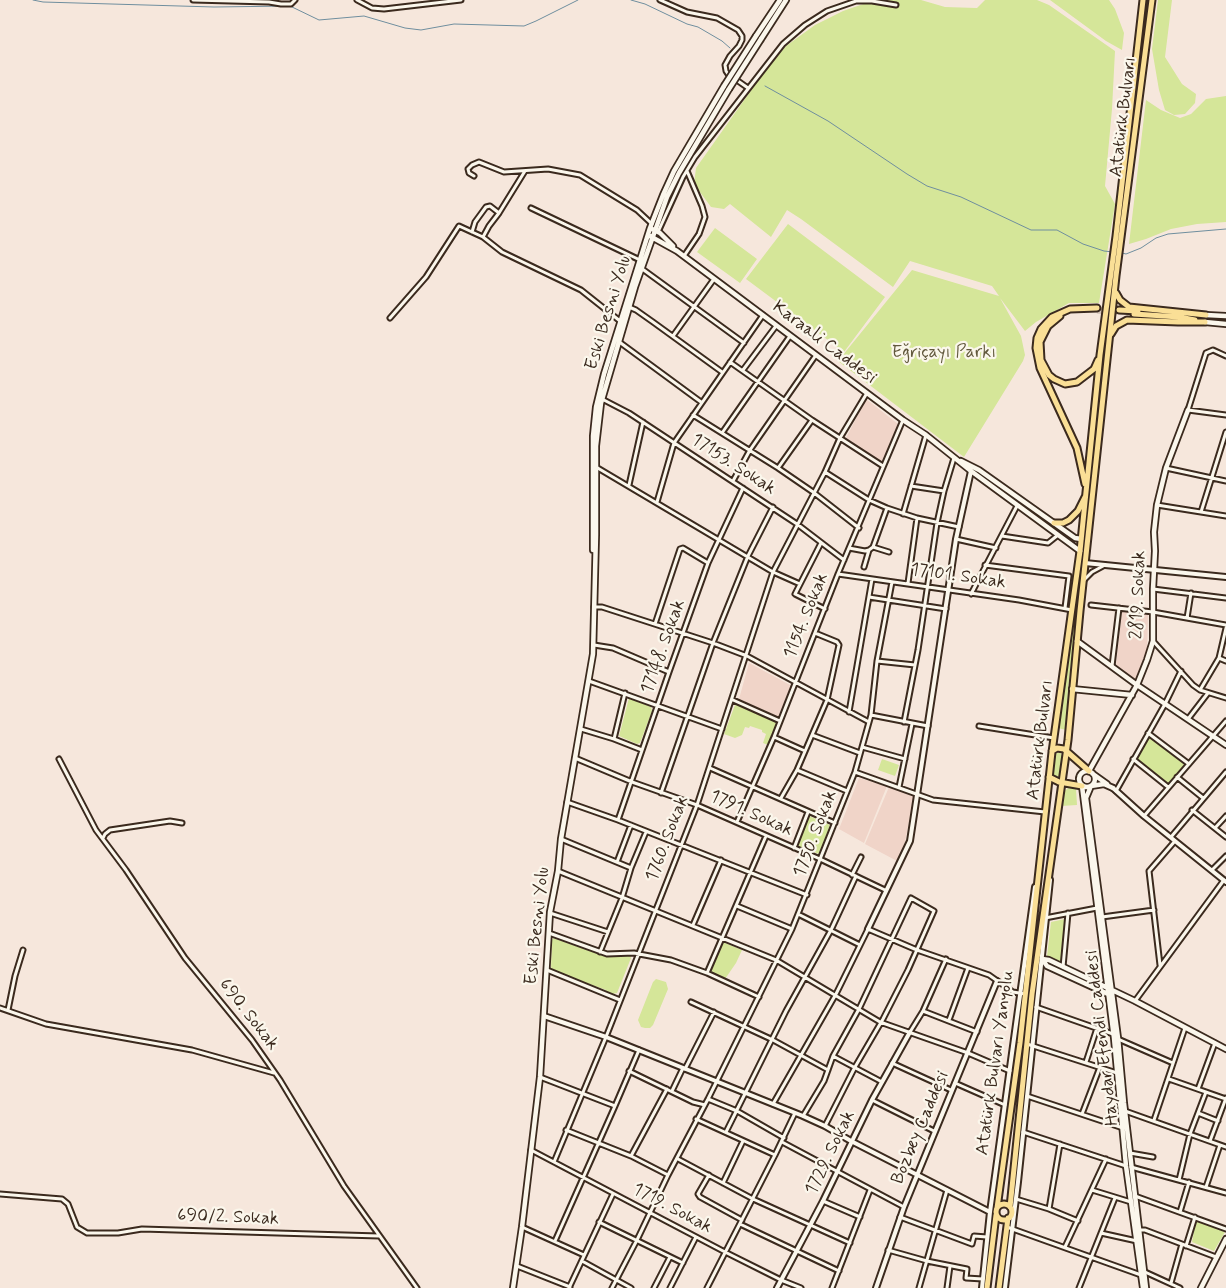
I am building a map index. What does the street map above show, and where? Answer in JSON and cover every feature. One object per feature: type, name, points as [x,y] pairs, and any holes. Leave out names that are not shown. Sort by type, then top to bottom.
[{"type":"highway","name":"Atatürk Bulvarı","points":[[1119,236],[1143,0]]},
{"type":"highway","name":"Atatürk Bulvarı","points":[[1119,236],[1152,0]]},
{"type":"highway","points":[[1113,276],[1119,236]]},
{"type":"highway","name":"Atatürk Bulvarı","points":[[1010,1207],[1053,844],[1066,752],[1115,290],[1113,276]]},
{"type":"highway","name":"Atatürk Bulvarı","points":[[997,1208],[1020,1043],[1023,994],[1052,752],[1080,551],[1100,355],[1113,276]]},
{"type":"highway","points":[[1115,290],[1120,300],[1129,307],[1206,315]]},
{"type":"highway","points":[[1054,523],[1063,523],[1070,519],[1078,510],[1086,494],[1082,467],[1076,446],[1040,368],[1036,348],[1037,338],[1041,329],[1052,317],[1070,309],[1097,310],[1073,311],[1057,318],[1045,331],[1039,348],[1043,365],[1049,375],[1059,382],[1070,384],[1077,382],[1094,369],[1100,355]]},
{"type":"highway","points":[[1205,322],[1179,317],[1119,312],[1206,315]]},
{"type":"highway","points":[[1110,337],[1116,326],[1127,320],[1205,322]]},
{"type":"highway","points":[[1052,752],[1061,748],[1090,772]]},
{"type":"highway","points":[[1050,777],[1062,782],[1082,786]]},
{"type":"highway","points":[[987,1288],[996,1215],[997,1208],[1003,1204],[1010,1207],[1012,1213],[1003,1220],[996,1215]]},
{"type":"highway","points":[[999,1288],[1010,1228],[1008,1218]]},
{"type":"main road","points":[[758,38],[780,0]]},
{"type":"main road","points":[[758,38],[786,0]]},
{"type":"main road","name":"Eski Besni Yolu","points":[[512,1288],[522,1228],[540,1077],[550,912],[594,645],[592,515],[594,426],[601,384],[640,260],[670,179],[758,38]]},
{"type":"main road","points":[[653,228],[677,251]]},
{"type":"main road","points":[[650,236],[677,251]]},
{"type":"main road","name":"Eski Besni Yolu","points":[[594,568],[597,432],[602,399],[650,236]]},
{"type":"main road","name":"Karaali Caddesi","points":[[677,251],[903,420],[926,435],[1017,506],[1080,551]]},
{"type":"main road","points":[[1206,315],[1226,316]]},
{"type":"main road","points":[[1205,322],[1226,324]]},
{"type":"main road","name":"2819. Sokak","points":[[1090,772],[1137,685],[1153,641],[1152,589],[1157,505],[1166,468],[1188,410]]},
{"type":"main road","name":"Karaali Caddesi","points":[[954,458],[979,470],[1075,538],[1081,538]]},
{"type":"main road","points":[[1077,641],[1137,685],[1226,745]]},
{"type":"main road","points":[[1072,690],[1132,695]]},
{"type":"main road","points":[[1083,771],[1090,772],[1114,789],[1104,784],[1087,788],[1078,782],[1079,776],[1083,771]]},
{"type":"main road","points":[[1090,772],[1095,781],[1091,786]]},
{"type":"main road","name":"Haydar Efendi Caddesi","points":[[1082,786],[1099,908],[1102,917],[1109,992],[1118,1038],[1130,1153],[1129,1166],[1132,1202],[1145,1288]]},
{"type":"main road","name":"Haydar Efendi Caddesi","points":[[1091,786],[1086,798],[1114,1034],[1123,1128],[1135,1196],[1143,1274]]},
{"type":"main road","points":[[1042,959],[1047,966],[1135,1001],[1226,1048]]},
{"type":"main road","points":[[1042,959],[1048,960],[1109,992]]},
{"type":"main road","points":[[1201,1288],[1226,1239]]},
{"type":"street","points":[[193,0],[291,4],[294,0]]},
{"type":"street","points":[[357,0],[372,8],[384,10],[460,0]]},
{"type":"street","points":[[660,0],[687,12],[717,18],[738,30],[742,40],[725,65],[726,71],[748,88]]},
{"type":"street","points":[[474,176],[469,173],[468,169],[479,162],[504,172],[548,169],[580,175],[637,210],[653,228],[695,157],[783,44],[805,25],[827,11],[856,1],[872,1],[896,5]]},
{"type":"street","points":[[483,237],[525,171]]},
{"type":"street","points":[[684,256],[699,234],[705,217],[687,171]]},
{"type":"street","points":[[472,232],[475,222],[486,207],[490,206],[499,213]]},
{"type":"street","points":[[531,208],[640,260]]},
{"type":"street","points":[[390,318],[426,277],[459,226],[483,237],[502,252],[581,290],[620,321]]},
{"type":"street","points":[[641,268],[744,343]]},
{"type":"street","points":[[673,336],[714,279]]},
{"type":"street","points":[[629,307],[636,310],[722,372]]},
{"type":"street","points":[[657,502],[674,443],[763,315]]},
{"type":"street","points":[[743,370],[777,325]]},
{"type":"street","points":[[722,433],[790,335]]},
{"type":"street","points":[[618,341],[701,402]]},
{"type":"street","points":[[1226,356],[1213,350],[1205,353],[1188,410],[1226,415]]},
{"type":"street","points":[[733,481],[750,450],[817,355]]},
{"type":"street","points":[[730,362],[812,420],[882,466]]},
{"type":"street","name":"1760. Sokak","points":[[554,1162],[606,1037],[697,805],[774,572],[813,492],[825,472],[840,438],[867,393]]},
{"type":"street","name":"17153. Sokak","points":[[602,399],[618,405],[773,507],[844,560]]},
{"type":"street","points":[[693,415],[778,468],[813,492],[859,528]]},
{"type":"street","points":[[778,468],[812,420]]},
{"type":"street","name":"1154. Sokak","points":[[737,822],[796,683],[882,466],[903,420]]},
{"type":"street","points":[[629,485],[643,422]]},
{"type":"street","points":[[1200,512],[1226,432]]},
{"type":"street","points":[[903,514],[926,435]]},
{"type":"street","points":[[904,722],[918,650],[937,523],[954,458]]},
{"type":"street","points":[[596,467],[774,572],[800,584]]},
{"type":"street","points":[[1166,468],[1226,481]]},
{"type":"street","points":[[773,1104],[836,994],[908,845],[956,540],[970,471]]},
{"type":"street","points":[[825,472],[869,500],[888,508],[917,518],[959,527]]},
{"type":"street","points":[[911,486],[944,491]]},
{"type":"street","name":"17148. Sokak","points":[[618,820],[708,563],[743,488]]},
{"type":"street","points":[[1157,505],[1226,516]]},
{"type":"street","points":[[971,594],[1017,506]]},
{"type":"street","points":[[661,792],[713,644],[748,556],[773,507]]},
{"type":"street","points":[[864,567],[869,550],[873,547],[888,508]]},
{"type":"street","points":[[908,583],[917,518]]},
{"type":"street","points":[[1002,536],[1048,543],[1058,535]]},
{"type":"street","points":[[956,540],[996,548]]},
{"type":"street","points":[[821,543],[795,594],[825,609]]},
{"type":"street","points":[[873,547],[889,552]]},
{"type":"street","points":[[655,624],[680,549],[683,548],[708,563]]},
{"type":"street","points":[[849,548],[869,550]]},
{"type":"street","points":[[1085,562],[1226,577]]},
{"type":"street","points":[[985,565],[1069,576],[1065,608]]},
{"type":"street","points":[[1083,583],[1092,572],[1106,565]]},
{"type":"street","name":"17101. Sokak","points":[[838,574],[908,583],[1072,610]]},
{"type":"street","points":[[849,712],[872,579]]},
{"type":"street","name":"1750. Sokak","points":[[612,1288],[638,1240],[668,1175],[708,1099],[792,929],[835,823],[855,772],[871,715],[878,661],[892,582]]},
{"type":"street","points":[[1152,589],[1226,598]]},
{"type":"street","points":[[1187,618],[1191,593]]},
{"type":"street","points":[[869,597],[946,609]]},
{"type":"street","points":[[1091,605],[1152,612],[1226,624]]},
{"type":"street","points":[[594,607],[602,607],[747,656],[869,722]]},
{"type":"street","points":[[1112,666],[1119,608]]},
{"type":"street","points":[[1200,690],[1219,658],[1226,628]]},
{"type":"street","points":[[781,798],[797,770],[826,700],[839,645],[837,642],[815,632]]},
{"type":"street","points":[[1153,641],[1200,690],[1226,698]]},
{"type":"street","points":[[594,645],[613,648],[669,672]]},
{"type":"street","points":[[1219,658],[1226,661]]},
{"type":"street","points":[[878,661],[914,665]]},
{"type":"street","points":[[1135,1001],[1160,965],[1225,881],[1144,816],[1114,789],[1165,704],[1181,671]]},
{"type":"street","points":[[589,681],[722,728]]},
{"type":"street","points":[[614,739],[625,693]]},
{"type":"street","points":[[1188,719],[1208,693]]},
{"type":"street","points":[[732,700],[780,720]]},
{"type":"street","points":[[871,715],[928,726]]},
{"type":"street","points":[[1144,816],[1226,721]]},
{"type":"street","points":[[899,787],[912,724]]},
{"type":"street","points":[[979,726],[1054,738]]},
{"type":"street","points":[[581,730],[614,739],[642,750]]},
{"type":"street","points":[[1148,733],[1189,764]]},
{"type":"street","points":[[812,735],[860,753]]},
{"type":"street","points":[[774,737],[805,752]]},
{"type":"street","points":[[862,747],[905,759]]},
{"type":"street","name":"1791. Sokak","points":[[575,758],[737,822],[885,890]]},
{"type":"street","points":[[1133,759],[1168,787]]},
{"type":"street","name":"690. Sokak","points":[[59,760],[96,830],[185,958],[252,1040],[303,1115],[344,1186],[417,1288]]},
{"type":"street","points":[[710,768],[835,823]]},
{"type":"street","points":[[797,770],[847,791]]},
{"type":"street","points":[[855,772],[933,800],[1046,812]]},
{"type":"street","points":[[1170,837],[1226,772]]},
{"type":"street","points":[[1177,776],[1202,798]]},
{"type":"street","points":[[568,802],[752,872],[806,895]]},
{"type":"street","points":[[1192,810],[1226,837]]},
{"type":"street","points":[[794,848],[808,812]]},
{"type":"street","points":[[1216,828],[1226,816]]},
{"type":"street","points":[[103,838],[110,830],[170,821],[182,823]]},
{"type":"street","points":[[617,862],[631,825]]},
{"type":"street","points":[[600,952],[646,832]]},
{"type":"street","points":[[707,973],[766,836]]},
{"type":"street","points":[[561,839],[631,868]]},
{"type":"street","points":[[1160,965],[1149,871],[1175,841]]},
{"type":"street","points":[[1212,870],[1226,856]]},
{"type":"street","points":[[726,1132],[804,977],[830,930],[861,857]]},
{"type":"street","points":[[693,925],[721,860]]},
{"type":"street","points":[[558,872],[776,960],[836,994],[880,1022],[968,1053],[1010,1071]]},
{"type":"street","points":[[803,1116],[824,1081],[833,1056],[859,1009],[911,898],[934,911],[908,970],[883,1019],[854,1067],[825,1126]]},
{"type":"street","points":[[737,906],[792,929]]},
{"type":"street","points":[[1045,918],[1099,908]]},
{"type":"street","points":[[1102,917],[1154,910]]},
{"type":"street","points":[[550,912],[608,932]]},
{"type":"street","points":[[1064,968],[1068,913]]},
{"type":"street","points":[[798,914],[860,945]]},
{"type":"street","name":"Atatürk Bulvarı Yanyolu","points":[[1005,1288],[1045,918]]},
{"type":"street","points":[[868,929],[917,950],[989,975],[1014,992],[1023,994]]},
{"type":"street","points":[[548,933],[607,954],[639,954],[671,960],[707,973],[759,996]]},
{"type":"street","points":[[8,1010],[23,950]]},
{"type":"street","points":[[910,1032],[923,1010],[946,959]]},
{"type":"street","points":[[949,1020],[968,968]]},
{"type":"street","points":[[546,970],[620,1000]]},
{"type":"street","name":"Bozbey Caddesi","points":[[876,1288],[900,1216],[997,981]]},
{"type":"street","name":"Atatürk Bulvarı Yanyolu","points":[[982,1288],[990,1212],[1023,994]]},
{"type":"street","points":[[691,1002],[773,1040],[828,1070]]},
{"type":"street","points":[[1036,1007],[1114,1034]]},
{"type":"street","points":[[0,1008],[46,1024],[192,1050],[275,1073]]},
{"type":"street","points":[[923,1010],[977,1032]]},
{"type":"street","points":[[672,1091],[714,1012]]},
{"type":"street","points":[[544,1016],[606,1037],[803,1116],[990,1212]]},
{"type":"street","points":[[1086,1062],[1097,1028]]},
{"type":"street","points":[[1154,1120],[1185,1028]]},
{"type":"street","name":"1729. Sokak","points":[[777,1288],[823,1201],[872,1100],[910,1032]]},
{"type":"street","points":[[1118,1038],[1173,1063]]},
{"type":"street","points":[[1198,1089],[1215,1043]]},
{"type":"street","points":[[1030,1045],[1118,1073]]},
{"type":"street","points":[[555,1241],[639,1050]]},
{"type":"street","points":[[833,1056],[882,1082]]},
{"type":"street","points":[[892,1063],[951,1090]]},
{"type":"street","points":[[1082,1114],[1100,1067]]},
{"type":"street","points":[[630,1071],[693,1102],[705,1104]]},
{"type":"street","points":[[540,1077],[615,1106]]},
{"type":"street","points":[[1169,1079],[1226,1098],[1210,1141]]},
{"type":"street","points":[[955,1083],[1005,1105]]},
{"type":"street","points":[[631,1156],[667,1089]]},
{"type":"street","points":[[1178,1180],[1190,1134],[1206,1092]]},
{"type":"street","points":[[1026,1096],[1123,1128]]},
{"type":"street","points":[[708,1099],[737,1111],[783,1140],[870,1190],[904,1207]]},
{"type":"street","points":[[872,1100],[934,1131]]},
{"type":"street","points":[[1125,1111],[1226,1147]]},
{"type":"street","points":[[707,1288],[795,1113]]},
{"type":"street","points":[[1198,1113],[1218,1121]]},
{"type":"street","points":[[696,1119],[775,1155]]},
{"type":"street","points":[[566,1130],[631,1156],[668,1175]]},
{"type":"street","points":[[1023,1132],[1129,1166],[1226,1193]]},
{"type":"street","points":[[723,1183],[743,1141]]},
{"type":"street","points":[[1049,1209],[1060,1144]]},
{"type":"street","points":[[1206,1187],[1220,1145]]},
{"type":"street","name":"1719. Sokak","points":[[532,1150],[725,1252],[801,1288]]},
{"type":"street","points":[[1130,1153],[1153,1157]]},
{"type":"street","points":[[678,1158],[753,1199],[850,1243]]},
{"type":"street","points":[[1064,1247],[1106,1159]]},
{"type":"street","points":[[709,1175],[698,1194],[700,1197],[741,1222],[839,1271]]},
{"type":"street","points":[[1180,1212],[1188,1182]]},
{"type":"street","points":[[832,1288],[870,1190]]},
{"type":"street","points":[[919,1288],[947,1190]]},
{"type":"street","points":[[1092,1190],[1132,1202]]},
{"type":"street","points":[[516,1266],[569,1287],[613,1193]]},
{"type":"street","name":"690/2. Sokak","points":[[0,1194],[62,1199],[68,1204],[77,1227],[82,1231],[93,1234],[118,1233],[142,1229],[379,1236]]},
{"type":"street","points":[[1135,1196],[1226,1230]]},
{"type":"street","points":[[1079,1288],[1115,1198]]},
{"type":"street","points":[[1016,1199],[1049,1209],[1078,1221]]},
{"type":"street","points":[[823,1201],[860,1217]]},
{"type":"street","points":[[900,1216],[972,1244],[974,1236],[987,1237]]},
{"type":"street","points":[[1171,1283],[1195,1217]]},
{"type":"street","points":[[599,1222],[683,1263]]},
{"type":"street","points":[[522,1228],[584,1255]]},
{"type":"street","points":[[1010,1228],[1171,1283],[1180,1288]]},
{"type":"street","points":[[1139,1230],[1145,1230],[1216,1257]]},
{"type":"street","points":[[1101,1233],[1137,1241]]},
{"type":"street","points":[[670,1288],[696,1237]]},
{"type":"street","points":[[1221,1248],[1226,1250]]},
{"type":"street","points":[[888,1250],[967,1270],[966,1278],[983,1280]]},
{"type":"street","points":[[654,1288],[670,1257]]},
{"type":"street","points":[[582,1261],[631,1288]]},
{"type":"street","points":[[947,1288],[950,1266]]},
{"type":"shaded area","points":[[866,399],[898,424],[882,463],[845,440]]},
{"type":"shaded area","points":[[1122,611],[1148,614],[1147,652],[1135,680],[1116,666]]},
{"type":"shaded area","points":[[749,663],[792,686],[779,717],[739,699]]},
{"type":"shaded area","points":[[859,778],[887,786],[864,843],[839,829]]},
{"type":"shaded area","points":[[889,787],[914,797],[905,842],[897,861],[865,844]]},
{"type":"green space","name":"Eğriçayı Parkı","points":[[875,0],[921,0],[945,7],[977,8],[985,0],[1037,0],[1049,5],[1115,51],[1105,186],[1115,204],[1099,303],[1069,303],[1036,322],[1025,331],[1000,298],[1021,336],[1025,355],[964,457],[838,361],[912,270],[999,296],[992,286],[910,261],[893,287],[787,210],[771,237],[730,204],[724,209],[711,207],[694,184],[696,168],[764,72],[786,46],[815,25],[843,11]]},
{"type":"green space","points":[[1050,0],[1109,0],[1115,9],[1124,33],[1122,50],[1106,41]]},
{"type":"green space","points":[[1158,0],[1172,0],[1165,57],[1182,84],[1196,94],[1195,103],[1185,114],[1174,115],[1165,110],[1159,90],[1152,49]]},
{"type":"green space","points":[[1226,96],[1226,222],[1197,224],[1171,229],[1129,244],[1146,100],[1161,110],[1180,118],[1191,114],[1206,99]]},
{"type":"green space","points":[[788,224],[885,297],[844,352],[746,279]]},
{"type":"green space","points":[[715,228],[757,259],[740,283],[697,252]]},
{"type":"green space","points":[[1093,454],[1089,510],[1068,689],[1066,730],[1058,728],[1075,610]]},
{"type":"green space","points":[[629,698],[651,707],[652,711],[640,743],[637,744],[619,736]]},
{"type":"green space","points":[[737,704],[777,722],[768,745],[763,743],[766,734],[762,730],[750,726],[749,728],[745,727],[742,735],[735,738],[724,734]]},
{"type":"green space","points":[[1150,738],[1183,762],[1184,765],[1168,784],[1135,759],[1147,739]]},
{"type":"green space","points":[[1060,752],[1062,756],[1060,776],[1056,777],[1053,774],[1055,754]]},
{"type":"green space","points":[[882,759],[899,765],[895,776],[878,770]]},
{"type":"green space","points":[[1071,786],[1076,789],[1077,805],[1061,806],[1063,792]]},
{"type":"green space","points":[[809,816],[830,825],[819,854],[798,846]]},
{"type":"green space","points":[[1065,919],[1061,962],[1047,956],[1051,922]]},
{"type":"green space","points":[[553,938],[607,957],[630,956],[631,958],[617,993],[605,992],[606,990],[553,971],[551,967]]},
{"type":"green space","points":[[723,942],[742,950],[725,979],[711,972]]},
{"type":"green space","points":[[656,979],[666,982],[668,989],[653,1025],[650,1028],[641,1027],[638,1020],[653,982]]},
{"type":"green space","points":[[1196,1221],[1225,1232],[1214,1251],[1192,1242]]},
{"type":"waterway","points":[[33,0],[43,2],[214,7],[290,6],[319,20],[364,16],[405,28],[421,30],[454,24],[524,26],[578,0]]},
{"type":"waterway","points":[[631,0],[645,4],[687,24],[698,27],[730,48]]},
{"type":"waterway","points":[[765,86],[828,121],[927,186],[961,197],[1031,230],[1057,230],[1083,244],[1113,252]]},
{"type":"waterway","points":[[1122,253],[1126,254],[1141,248],[1156,238],[1168,234],[1226,229]]},
{"type":"tunnel","points":[[1097,311],[1119,313]]}]
